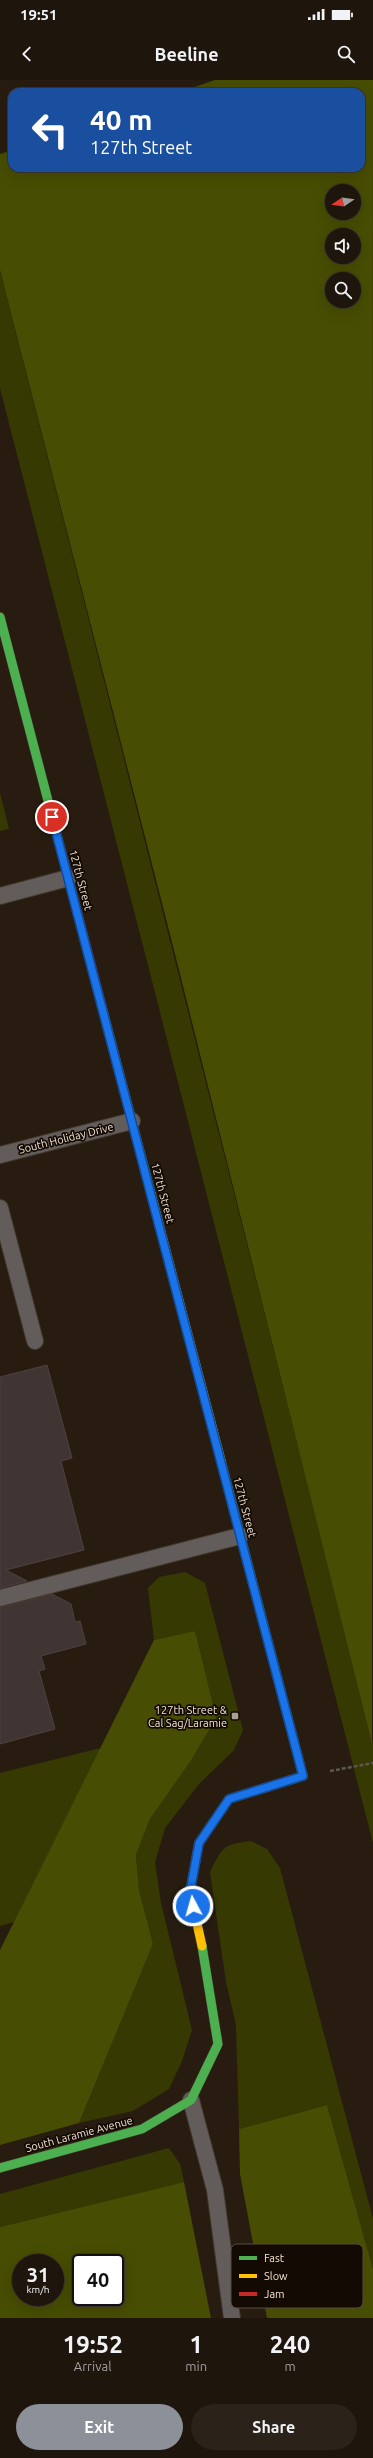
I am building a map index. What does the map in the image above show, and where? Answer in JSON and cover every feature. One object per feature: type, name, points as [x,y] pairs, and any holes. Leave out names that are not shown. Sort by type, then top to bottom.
[{"type":"main road","name":"127th Street","points":[[0,617],[303,1776]]},
{"type":"main road","points":[[191,2100],[218,2044],[206,1959],[190,1892],[199,1843],[229,1799],[303,1776]]},
{"type":"main road","name":"South Laramie Avenue","points":[[0,2168],[142,2129],[191,2100]]},
{"type":"lane","points":[[0,896],[68,878]]},
{"type":"lane","name":"South Holiday Drive","points":[[0,1154],[132,1121]]},
{"type":"lane","points":[[0,1208],[35,1341]]},
{"type":"lane","points":[[0,1598],[240,1536]]},
{"type":"lane","points":[[191,2100],[215,2190],[232,2318]]},
{"type":"path","points":[[303,1776],[373,1763]]},
{"type":"green space","points":[[215,80],[373,80],[372,1743],[174,950],[0,270],[0,154],[8,151],[8,172],[365,172],[365,88],[192,88]]},
{"type":"green space","points":[[0,270],[373,1742],[373,1843],[0,388]]},
{"type":"green space","points":[[0,793],[9,829],[0,831]]},
{"type":"green space","points":[[185,1572],[205,1583],[243,1730],[234,1750],[199,1784],[165,1828],[155,1862],[161,1903],[192,2030],[182,2061],[169,2089],[133,2111],[79,2123],[153,1944],[139,1890],[136,1855],[150,1819],[190,1762],[196,1631],[154,1640],[148,1588],[159,1577]]},
{"type":"green space","points":[[195,1631],[216,1718],[190,1762],[150,1819],[136,1855],[139,1890],[153,1944],[79,2123],[0,2145],[0,1950],[154,1640]]},
{"type":"green space","points":[[101,1748],[14,1922],[0,1926],[0,1773]]},
{"type":"green space","points":[[251,1841],[267,1849],[280,1868],[373,2219],[373,2269],[327,2105],[239,2129],[236,2025],[226,1982],[210,1872],[224,1849],[234,1844]]},
{"type":"green space","points":[[327,2105],[373,2269],[373,2318],[267,2318],[265,2308],[363,2308],[363,2244],[253,2244],[240,2174],[239,2129]]},
{"type":"green space","points":[[169,2148],[180,2164],[184,2182],[0,2227],[0,2194]]},
{"type":"green space","points":[[184,2182],[211,2318],[0,2318],[0,2227]]},
{"type":"building","points":[[47,1365],[72,1458],[61,1461],[84,1550],[6,1570],[27,1581],[0,1588],[0,1377]]},
{"type":"building","points":[[52,1594],[71,1604],[75,1622],[80,1621],[86,1644],[41,1656],[45,1669],[39,1671],[55,1729],[0,1744],[0,1607]]},
{"type":"traffic: fast","points":[[0,617],[58,839]]},
{"type":"traffic: fast","points":[[103,1011],[151,1194]]},
{"type":"traffic: fast","points":[[221,1461],[303,1776]]},
{"type":"traffic: fast","points":[[0,2168],[142,2129],[191,2100],[218,2044],[202,1946]]},
{"type":"traffic: slow","points":[[151,1194],[221,1461]]},
{"type":"traffic: slow","points":[[202,1946],[190,1892],[199,1843],[229,1799],[303,1776]]},
{"type":"traffic: jam","points":[[58,839],[103,1011]]},
{"type":"place","name":"127th Street & Cal Sag/Laramie","points":[[235,1716]]},
{"type":"route","points":[[52,817],[303,1776],[229,1799],[199,1843],[190,1892],[193,1906]]}]
